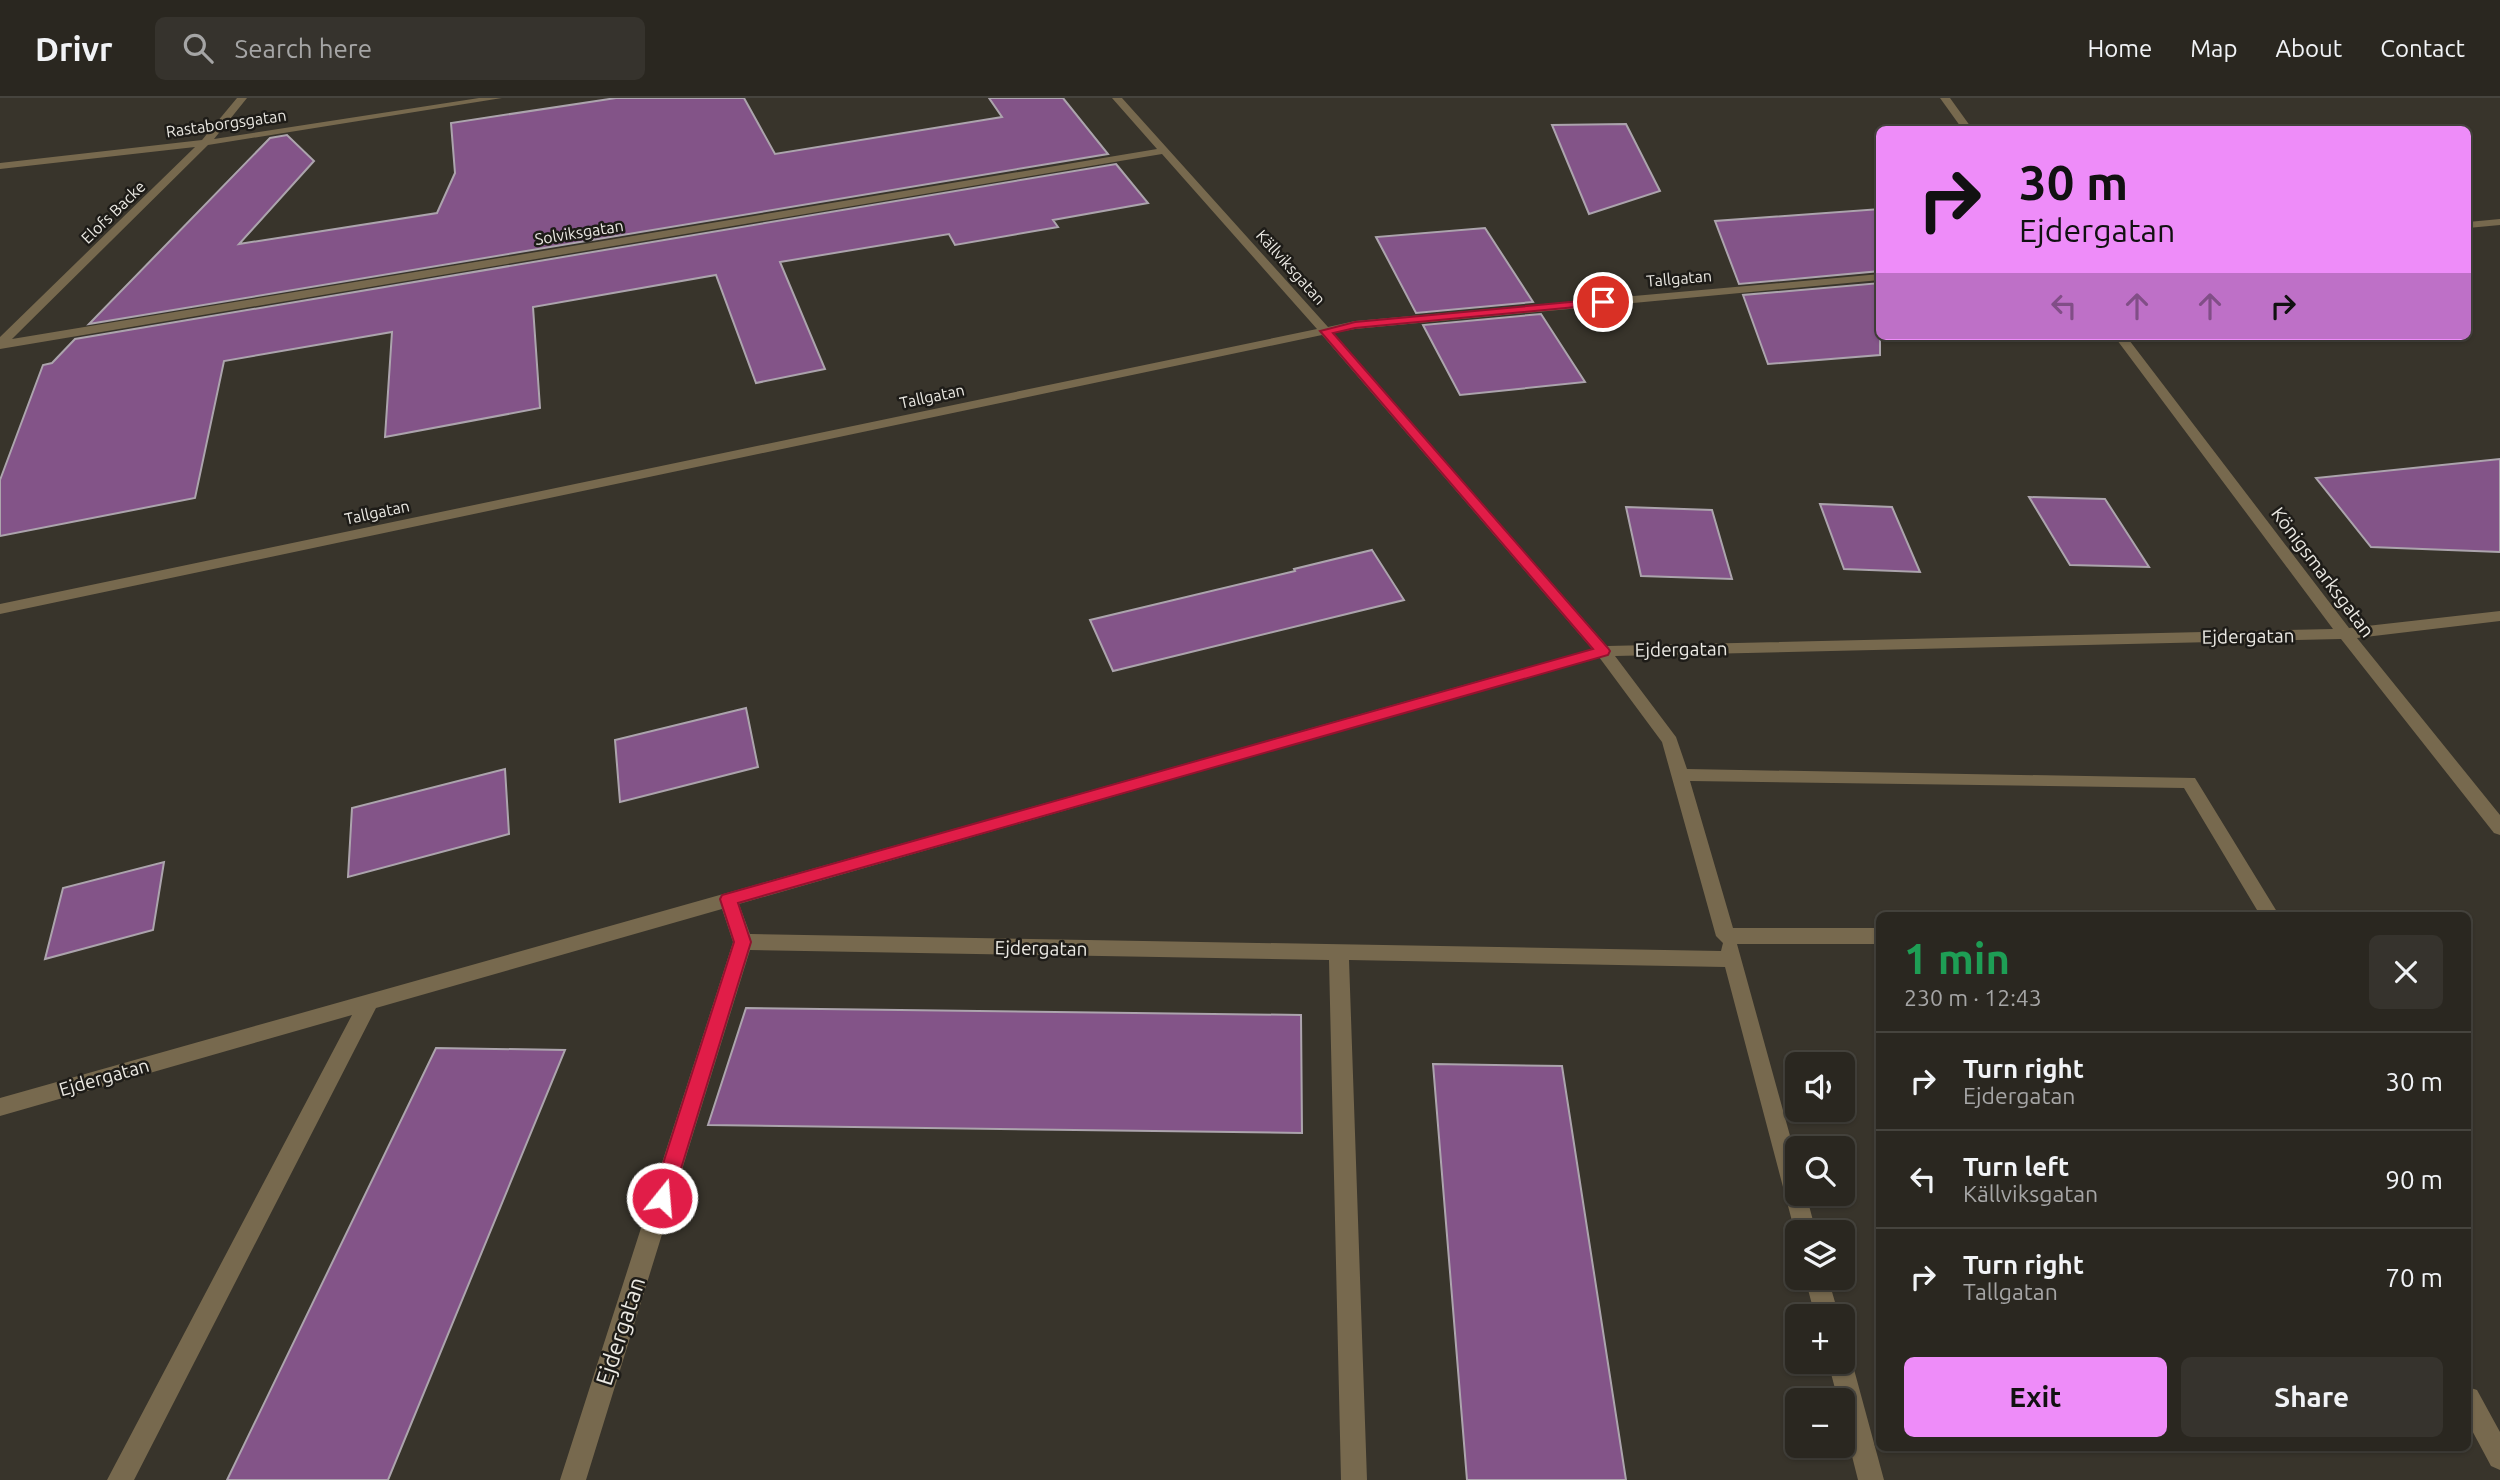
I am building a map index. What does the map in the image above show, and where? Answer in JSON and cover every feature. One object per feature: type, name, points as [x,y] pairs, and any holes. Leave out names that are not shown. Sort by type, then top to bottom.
[{"type":"street","name":"Elofs Backe","points":[[0,344],[205,143],[243,98]]},
{"type":"street","name":"Rastaborgsgatan","points":[[0,166],[205,143],[497,98]]},
{"type":"street","name":"Källviksgatan","points":[[1117,98],[1325,331],[1603,651],[1670,741],[1726,936]]},
{"type":"street","points":[[1945,98],[1965,126]]},
{"type":"street","name":"Solviksgatan","points":[[0,344],[1163,151]]},
{"type":"street","points":[[2471,225],[2500,222]]},
{"type":"street","name":"Tallgatan","points":[[0,609],[1355,325],[1876,277]]},
{"type":"street","name":"Königsmarksgatan","points":[[2123,340],[2345,634],[2500,828]]},
{"type":"street","name":"Ejdergatan","points":[[0,1107],[1603,651],[2345,634],[2500,616]]},
{"type":"street","points":[[1680,775],[2189,782],[2268,912]]},
{"type":"street","points":[[728,899],[743,942]]},
{"type":"street","points":[[1802,1220],[1726,936],[1876,936]]},
{"type":"street","name":"Ejdergatan","points":[[573,1480],[743,942],[1732,959]]},
{"type":"street","points":[[1339,953],[1354,1480]]},
{"type":"street","points":[[120,1480],[370,1001]]},
{"type":"street","points":[[1843,1374],[1871,1480]]},
{"type":"street","points":[[2471,1404],[2500,1457]]},
{"type":"building","points":[[616,98],[744,98],[775,154],[1002,117],[989,98],[1063,98],[1108,154],[89,324],[270,138],[287,135],[314,161],[239,244],[437,213],[455,173],[451,123]]},
{"type":"building","points":[[1626,124],[1660,191],[1589,214],[1552,125]]},
{"type":"building","points":[[1116,164],[1148,203],[1053,220],[1058,227],[955,245],[949,234],[780,262],[825,369],[756,383],[716,275],[533,307],[540,408],[385,437],[392,332],[224,361],[195,498],[0,536],[0,480],[43,365],[52,363],[75,339]]},
{"type":"building","points":[[1876,209],[1876,271],[1739,284],[1715,221]]},
{"type":"building","points":[[1485,228],[1533,302],[1416,313],[1376,237]]},
{"type":"building","points":[[1876,283],[1876,340],[1880,340],[1880,355],[1768,364],[1743,295]]},
{"type":"building","points":[[1541,314],[1585,382],[1460,395],[1423,325]]},
{"type":"building","points":[[2500,459],[2500,552],[2371,547],[2316,478]]},
{"type":"building","points":[[2029,497],[2105,499],[2149,567],[2070,565]]},
{"type":"building","points":[[1820,504],[1892,507],[1920,572],[1844,569]]},
{"type":"building","points":[[1626,507],[1712,510],[1732,579],[1641,576]]},
{"type":"building","points":[[1372,550],[1404,600],[1113,671],[1090,620],[1295,571],[1294,569]]},
{"type":"building","points":[[746,708],[758,767],[620,802],[615,740]]},
{"type":"building","points":[[505,769],[509,834],[348,877],[352,808]]},
{"type":"building","points":[[164,862],[153,930],[45,959],[63,888]]},
{"type":"building","points":[[746,1008],[1301,1015],[1302,1133],[708,1125]]},
{"type":"building","points":[[436,1048],[565,1050],[388,1480],[227,1480]]},
{"type":"building","points":[[1433,1064],[1562,1066],[1626,1480],[1467,1480]]},
{"type":"route","points":[[662,1198],[743,942],[728,899],[1603,651],[1325,331],[1355,325],[1603,302]]}]
